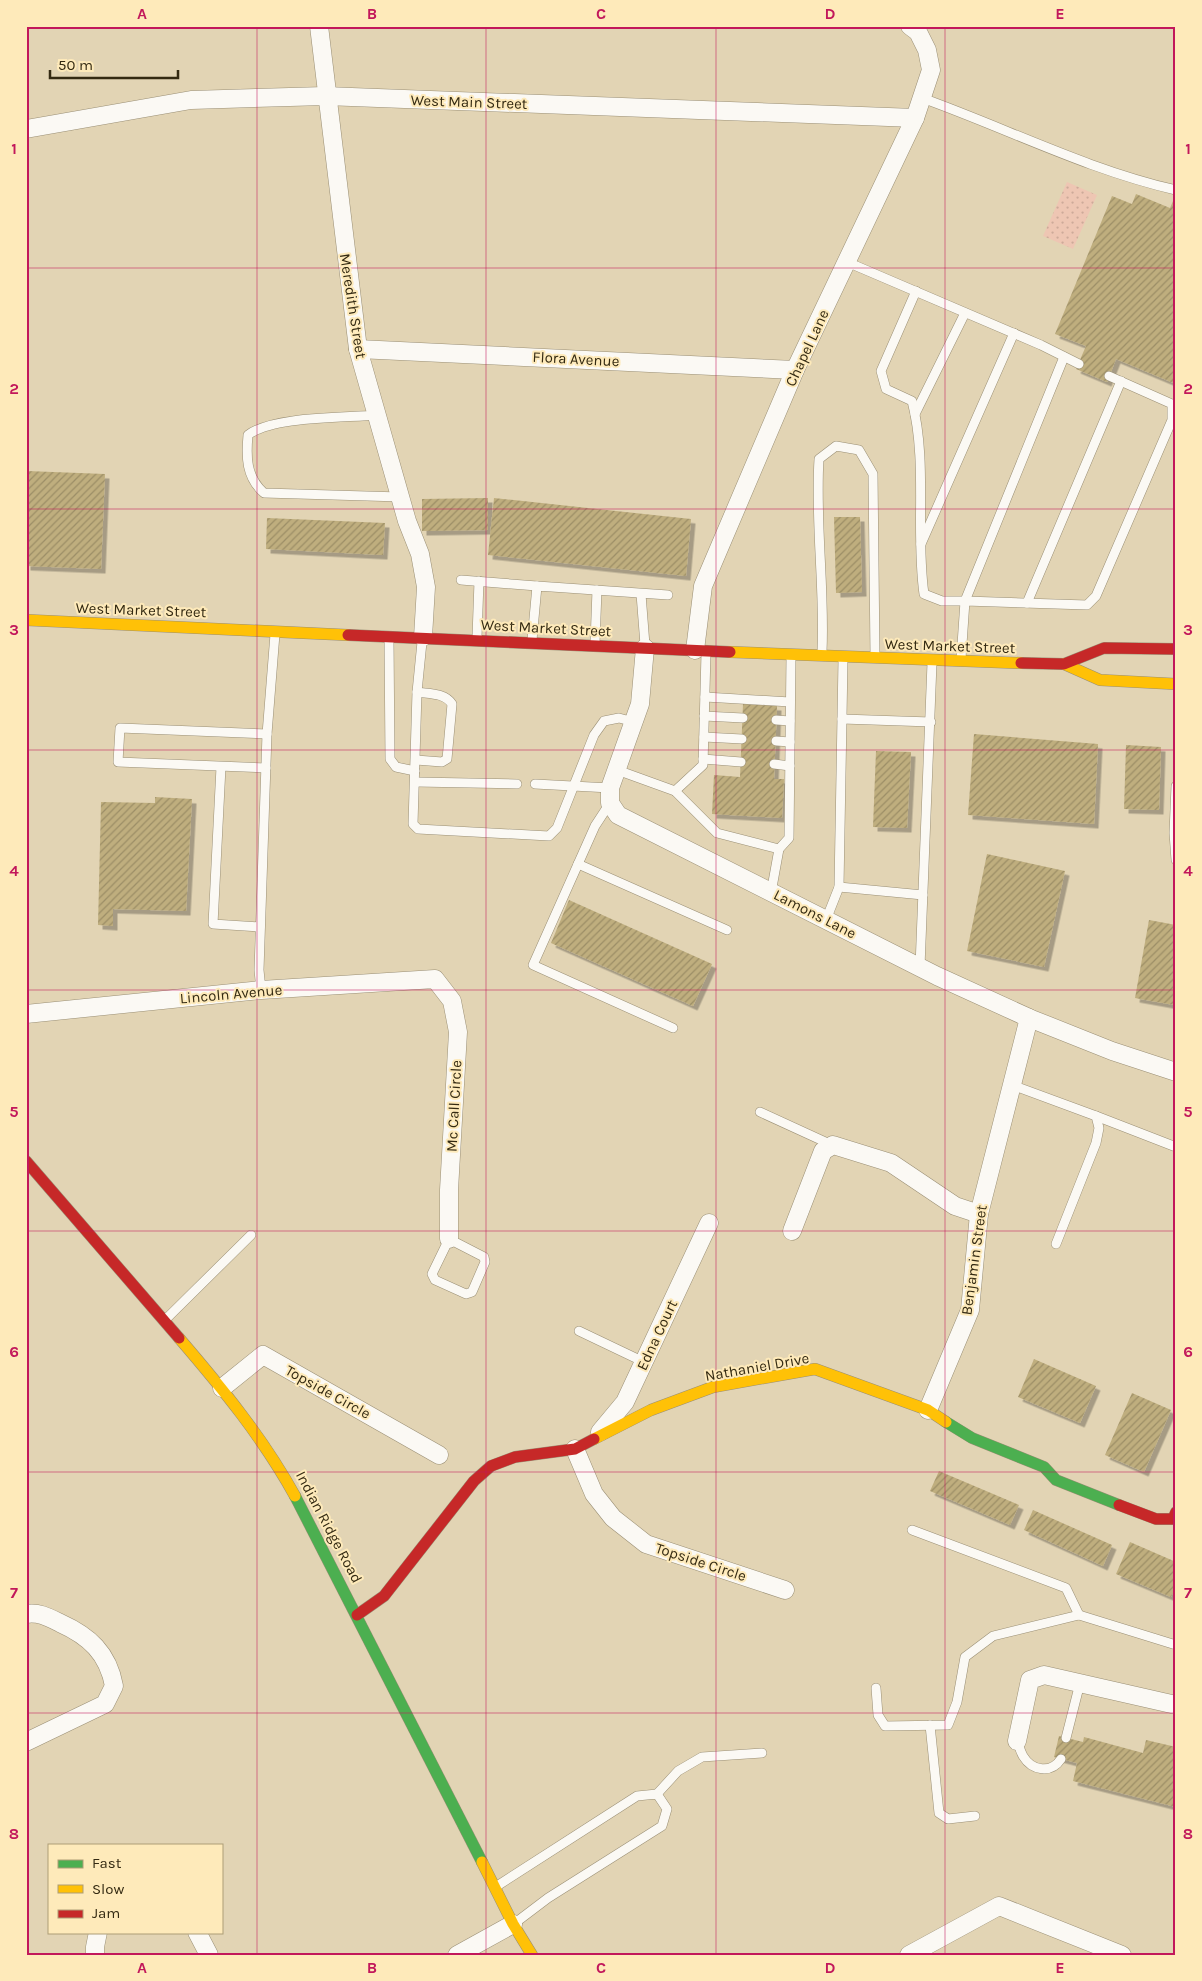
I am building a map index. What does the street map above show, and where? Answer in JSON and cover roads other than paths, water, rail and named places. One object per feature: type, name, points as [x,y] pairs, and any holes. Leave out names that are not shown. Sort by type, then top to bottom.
[{"type":"street","name":"Meredith Street","points":[[319,26],[325,96],[358,349],[401,497],[420,554],[426,587],[423,638]]},
{"type":"street","name":"Chapel Lane","points":[[700,650],[703,586],[795,370],[915,118],[922,98],[931,70],[927,50],[918,32],[910,26]]},
{"type":"street","name":"West Main Street","points":[[26,129],[191,100],[325,96],[915,118]]},
{"type":"street","name":"Flora Avenue","points":[[358,349],[795,370]]},
{"type":"street","name":"West Market Street","points":[[26,620],[875,659],[1064,664],[1100,680],[1176,684]]},
{"type":"street","name":"West Market Street","points":[[1064,664],[1104,648],[1173,647]]},
{"type":"street","points":[[610,796],[640,704],[645,648]]},
{"type":"street","name":"Lamons Lane","points":[[610,796],[618,815],[920,968],[1029,1018],[1112,1051],[1174,1070]]},
{"type":"street","name":"Lincoln Avenue","points":[[26,1014],[261,990],[436,979]]},
{"type":"street","name":"Mc Call Circle","points":[[436,979],[452,1001],[458,1032],[449,1190],[449,1239]]},
{"type":"street","name":"Benjamin Street","points":[[928,1410],[970,1310],[979,1214],[1029,1018]]},
{"type":"street","points":[[792,1230],[823,1151],[833,1145],[891,1163],[955,1206],[979,1214]]},
{"type":"street","name":"Indian Ridge Road","points":[[26,1161],[222,1388],[278,1465],[312,1526],[494,1888],[532,1955]]},
{"type":"street","name":"Edna Court","points":[[593,1441],[626,1402],[709,1223]]},
{"type":"street","name":"Topside Circle","points":[[222,1388],[263,1355],[439,1455]]},
{"type":"street","name":"Nathaniel Drive","points":[[357,1615],[384,1596],[416,1558],[474,1481],[491,1466],[515,1457],[575,1449],[644,1414],[713,1387],[815,1369],[928,1410],[972,1438],[1044,1467],[1056,1480],[1156,1519],[1173,1519],[1176,1512]]},
{"type":"street","name":"Topside Circle","points":[[575,1449],[594,1494],[613,1518],[646,1544],[785,1590]]},
{"type":"street","points":[[26,1614],[38,1613],[87,1637],[106,1660],[114,1686],[108,1700],[99,1708],[26,1742]]},
{"type":"street","points":[[1017,1740],[1030,1680],[1044,1675],[1176,1705]]},
{"type":"street","points":[[909,1955],[999,1906],[1122,1955]]},
{"type":"street","points":[[457,1955],[513,1924]]},
{"type":"street","points":[[95,1955],[94,1947],[97,1934]]},
{"type":"street","points":[[198,1934],[209,1955]]},
{"type":"lane","points":[[922,98],[1100,167],[1149,184],[1176,190]]},
{"type":"lane","points":[[847,262],[1014,333],[1079,364]]},
{"type":"lane","points":[[916,292],[881,371],[886,389],[912,401],[915,414],[919,465],[920,546],[924,594],[942,601],[1087,605],[1096,596],[1172,420],[1174,405],[1109,376]]},
{"type":"lane","points":[[915,414],[965,313]]},
{"type":"lane","points":[[920,546],[1014,333]]},
{"type":"lane","points":[[961,661],[965,601],[1064,356]]},
{"type":"lane","points":[[1027,603],[1121,381]]},
{"type":"lane","points":[[377,415],[281,423],[258,428],[248,435],[246,452],[253,483],[264,493],[401,497]]},
{"type":"lane","points":[[822,656],[824,613],[817,498],[819,459],[836,446],[859,450],[873,474],[875,659]]},
{"type":"lane","points":[[461,580],[668,595]]},
{"type":"lane","points":[[477,640],[479,581]]},
{"type":"lane","points":[[532,643],[537,586]]},
{"type":"lane","points":[[594,646],[597,590]]},
{"type":"lane","points":[[641,594],[645,648]]},
{"type":"lane","points":[[261,990],[259,970],[260,927],[267,734],[275,631]]},
{"type":"lane","points":[[390,636],[390,759],[396,767],[415,771]]},
{"type":"lane","points":[[423,638],[417,692],[416,782],[413,824],[418,829],[538,837],[549,836],[557,828],[594,735],[604,722],[619,718],[634,722]]},
{"type":"lane","points":[[675,791],[703,765],[705,697],[700,650]]},
{"type":"lane","points":[[771,893],[780,849],[789,838],[791,655]]},
{"type":"lane","points":[[826,920],[839,887],[843,657]]},
{"type":"lane","points":[[920,968],[932,661]]},
{"type":"lane","points":[[416,760],[442,762],[448,759],[452,704],[449,698],[441,695],[417,692]]},
{"type":"lane","points":[[705,697],[790,702]]},
{"type":"lane","points":[[704,716],[743,718]]},
{"type":"lane","points":[[842,719],[931,722]]},
{"type":"lane","points":[[776,720],[790,721]]},
{"type":"lane","points":[[266,768],[118,762],[120,728],[267,734]]},
{"type":"lane","points":[[704,737],[742,739]]},
{"type":"lane","points":[[776,740],[790,742]]},
{"type":"lane","points":[[703,759],[740,762]]},
{"type":"lane","points":[[774,764],[790,766]]},
{"type":"lane","points":[[222,767],[213,924],[260,927]]},
{"type":"lane","points":[[617,770],[675,791],[717,833],[780,849]]},
{"type":"lane","points":[[416,782],[517,784]]},
{"type":"lane","points":[[535,784],[573,786],[610,796],[532,965],[673,1028]]},
{"type":"lane","points":[[1176,786],[1174,833],[1176,860]]},
{"type":"lane","points":[[578,864],[727,930]]},
{"type":"lane","points":[[839,887],[923,895]]},
{"type":"lane","points":[[1012,1085],[1176,1147]]},
{"type":"lane","points":[[760,1112],[833,1145]]},
{"type":"lane","points":[[1056,1244],[1096,1143],[1099,1128],[1096,1116]]},
{"type":"lane","points":[[164,1321],[251,1235]]},
{"type":"lane","points":[[449,1239],[484,1257],[485,1262],[472,1292],[466,1294],[435,1280],[432,1274],[449,1239]]},
{"type":"lane","points":[[579,1331],[644,1362]]},
{"type":"lane","points":[[912,1530],[1066,1588],[1079,1615]]},
{"type":"lane","points":[[876,1688],[878,1715],[885,1726],[948,1725],[957,1702],[965,1657],[993,1636],[1079,1615],[1176,1645]]},
{"type":"lane","points":[[1066,1738],[1080,1682]]},
{"type":"lane","points":[[930,1725],[939,1813],[948,1819],[975,1816]]},
{"type":"lane","points":[[1017,1740],[1023,1756],[1036,1766],[1046,1770],[1056,1767],[1061,1759]]},
{"type":"lane","points":[[494,1888],[637,1796],[657,1794],[678,1771],[702,1757],[762,1753]]},
{"type":"lane","points":[[513,1924],[548,1898],[662,1826],[667,1809],[657,1794]]}]
